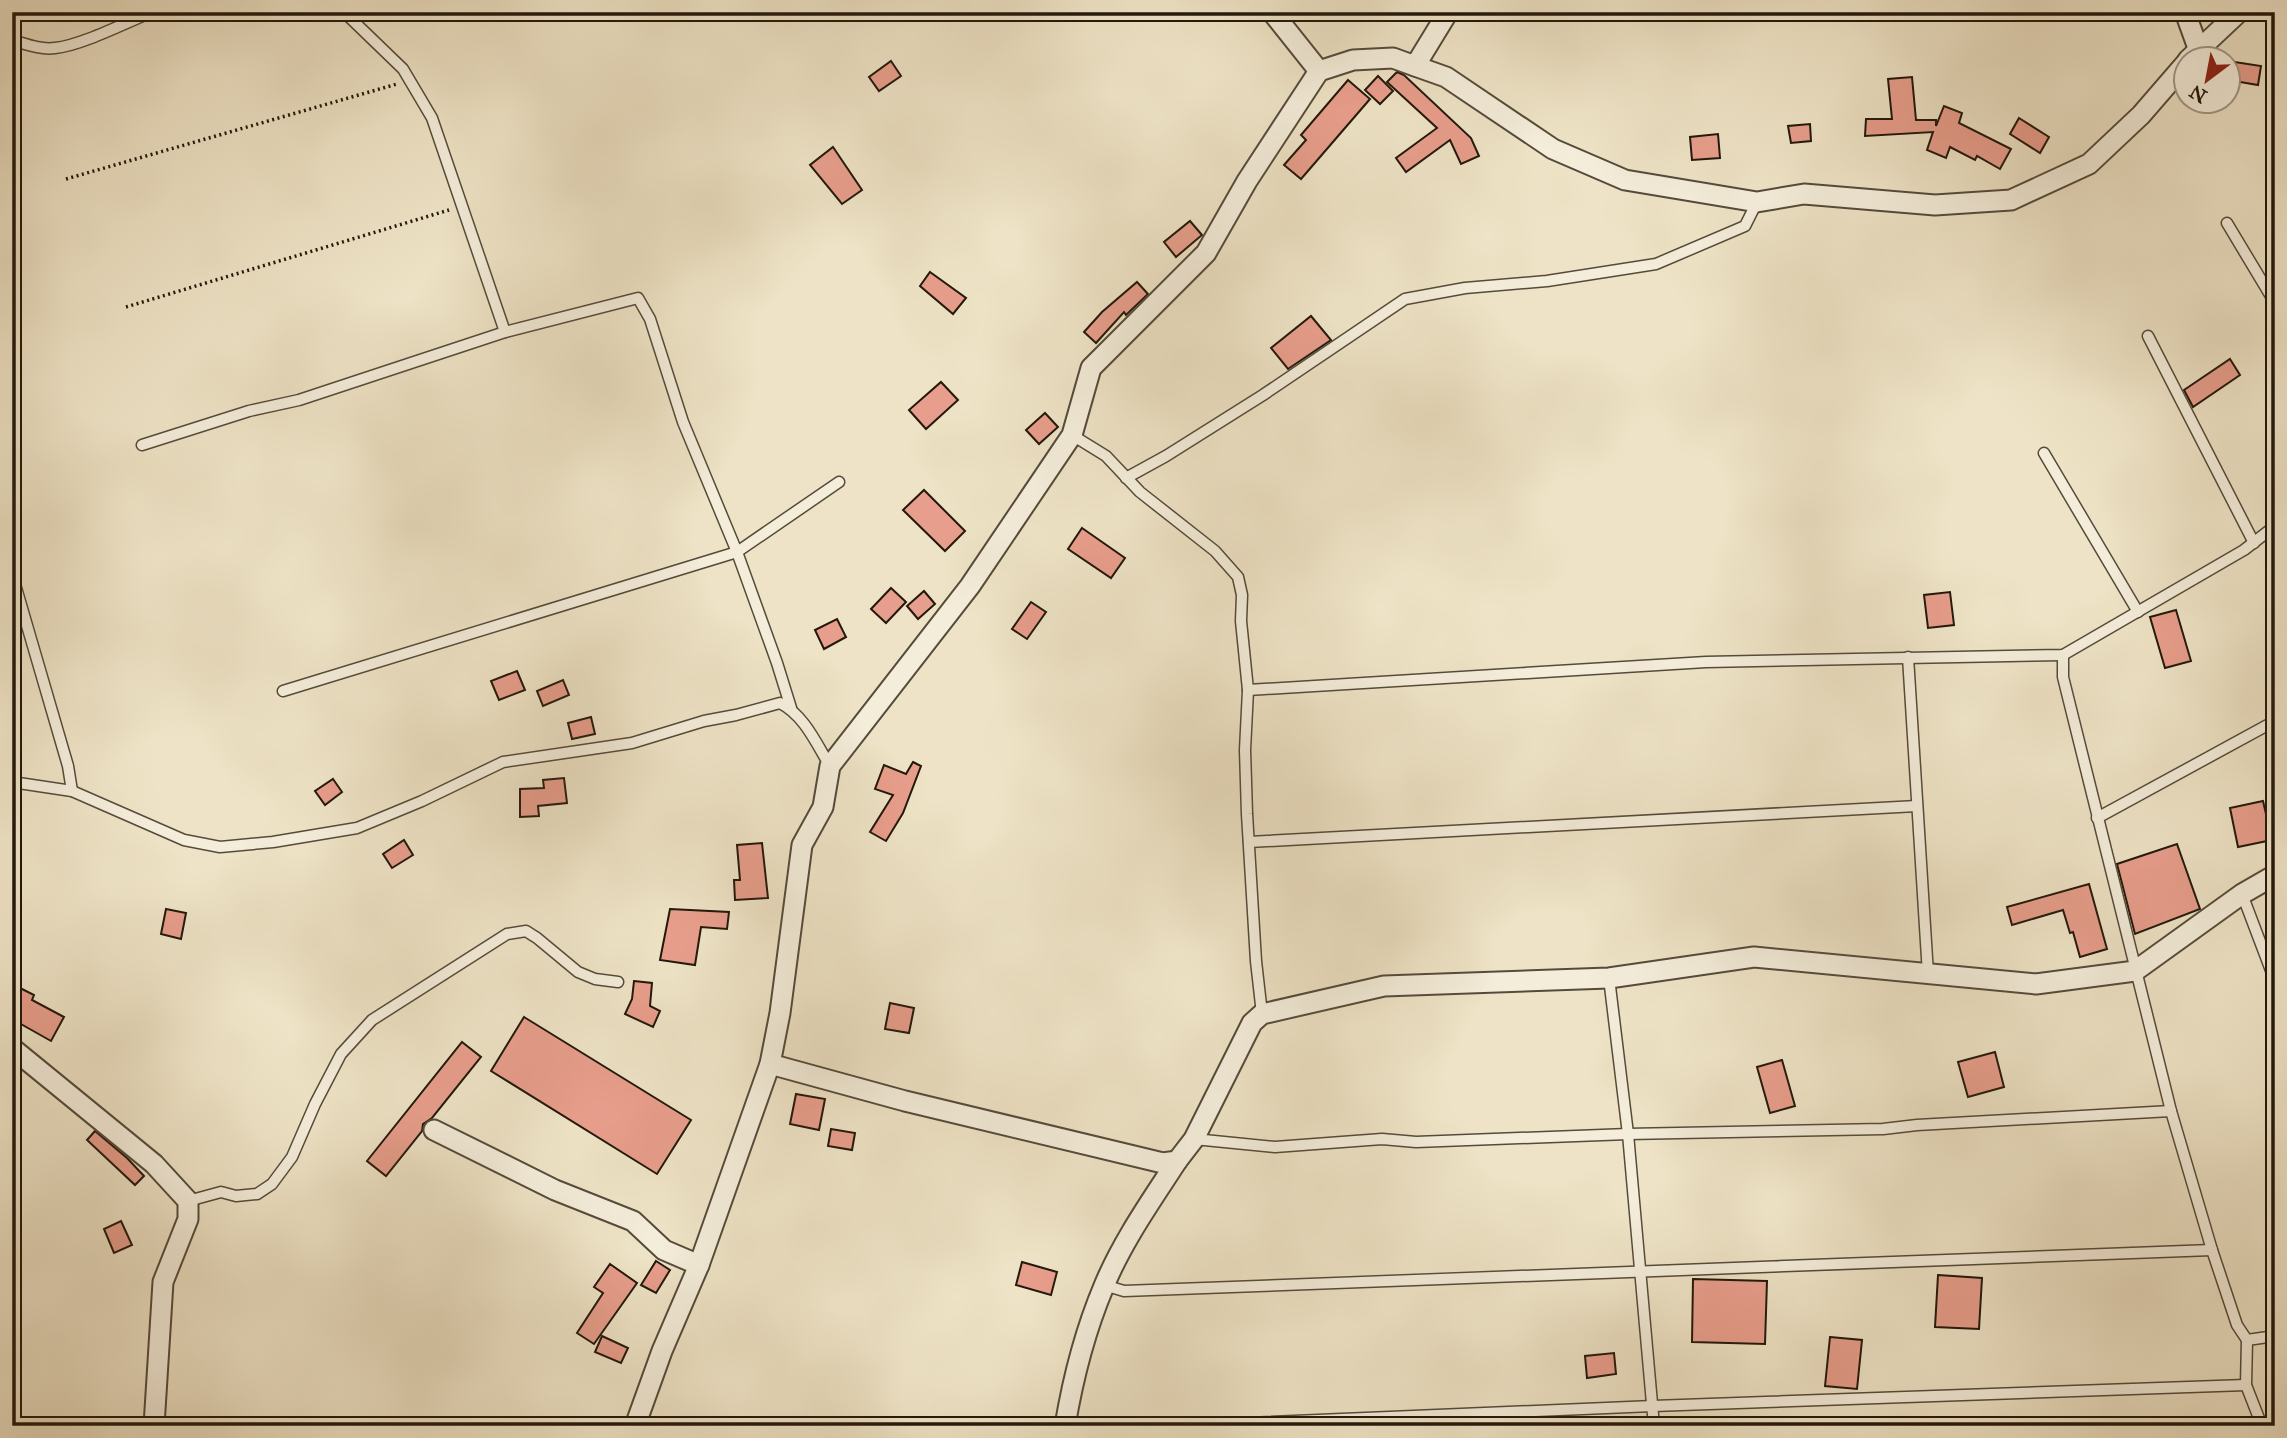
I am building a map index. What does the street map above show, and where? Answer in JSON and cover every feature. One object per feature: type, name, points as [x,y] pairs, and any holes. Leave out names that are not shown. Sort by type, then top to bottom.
[{"type":"street","points":[[1272,12],[1319,71]]},
{"type":"street","points":[[1415,66],[1448,12]]},
{"type":"street","points":[[2185,12],[2190,46]]},
{"type":"street","points":[[2203,46],[2239,12]]},
{"type":"street","points":[[635,1426],[662,1351],[699,1265],[770,1064],[780,1013],[802,845],[823,807],[830,766],[970,586],[1072,435],[1091,368],[1206,253],[1247,181],[1319,71],[1353,60],[1393,58],[1446,77],[1553,149],[1625,180],[1757,202],[1804,194],[1935,205],[2011,200],[2089,164],[2141,115],[2172,79]]},
{"type":"street","points":[[1065,1426],[1083,1343],[1104,1285],[1135,1227],[1194,1139],[1252,1023],[1262,1014],[1384,986],[1609,978],[1754,957],[2036,984],[2135,971],[2242,894],[2275,875]]},
{"type":"street","points":[[12,1048],[154,1164],[188,1202],[188,1219],[163,1282],[154,1426]]},
{"type":"street","points":[[770,1064],[905,1101],[1163,1163],[1177,1161]]},
{"type":"street","points":[[434,1130],[555,1190],[633,1221],[664,1250],[699,1265]]},
{"type":"lane","points":[[12,40],[36,47],[56,48],[152,12]]},
{"type":"lane","points":[[344,12],[403,69],[432,118],[505,332]]},
{"type":"lane","points":[[1126,478],[1167,456],[1263,395],[1405,299],[1465,288],[1547,281],[1656,264],[1745,226],[1757,202]]},
{"type":"lane","points":[[2227,223],[2275,303]]},
{"type":"lane","points":[[142,445],[249,411],[299,400],[505,332],[638,298],[650,319],[683,422],[737,552],[791,708]]},
{"type":"lane","points":[[2148,336],[2254,543]]},
{"type":"lane","points":[[1072,435],[1106,456],[1140,492],[1215,551],[1238,577],[1242,595],[1241,621],[1248,691],[1245,750],[1255,949],[1262,1014]]},
{"type":"lane","points":[[2044,453],[2138,612]]},
{"type":"lane","points":[[283,691],[737,552],[839,482]]},
{"type":"lane","points":[[1248,691],[1706,662],[2063,655],[2254,543],[2275,526]]},
{"type":"lane","points":[[12,574],[68,766],[72,791]]},
{"type":"lane","points":[[2063,655],[2063,677],[2171,1111],[2212,1250],[2237,1325],[2247,1340],[2246,1385],[2262,1426]]},
{"type":"lane","points":[[1908,657],[1928,975]]},
{"type":"lane","points":[[12,782],[72,791],[184,840],[220,847],[273,842],[357,828],[422,801],[503,762],[632,743],[704,721],[780,703],[791,708],[802,720],[830,766]]},
{"type":"lane","points":[[2097,818],[2275,721]]},
{"type":"lane","points":[[1249,842],[1917,806]]},
{"type":"lane","points":[[2242,894],[2275,981]]},
{"type":"lane","points":[[188,1202],[221,1192],[236,1196],[257,1194],[272,1184],[292,1157],[341,1054],[372,1020],[507,934],[526,931],[578,972],[595,979],[618,982]]},
{"type":"lane","points":[[1609,978],[1628,1134],[1654,1426]]},
{"type":"lane","points":[[1194,1139],[1275,1147],[1382,1139],[1416,1142],[1883,1129],[2171,1111]]},
{"type":"lane","points":[[1104,1285],[1124,1291],[2212,1250]]},
{"type":"lane","points":[[2247,1340],[2275,1336]]},
{"type":"lane","points":[[1176,1426],[2246,1385]]},
{"type":"path","points":[[66,178],[410,80]]},
{"type":"path","points":[[126,307],[463,206]]},
{"type":"building","points":[[891,61],[901,76],[879,91],[869,77]]},
{"type":"building","points":[[2242,63],[2261,66],[2258,85],[2242,82]]},
{"type":"building","points":[[1397,72],[1404,75],[1471,138],[1479,156],[1461,164],[1450,140],[1406,172],[1396,158],[1437,128],[1387,82]]},
{"type":"building","points":[[1378,76],[1393,91],[1380,104],[1365,90]]},
{"type":"building","points":[[1912,77],[1916,120],[1936,120],[1936,126],[1944,106],[1962,113],[1959,123],[2011,149],[2000,169],[1977,156],[1975,160],[1950,147],[1946,158],[1927,150],[1933,132],[1865,136],[1866,119],[1892,119],[1888,79]]},
{"type":"building","points":[[1348,80],[1370,99],[1301,179],[1284,165],[1306,140],[1301,135]]},
{"type":"building","points":[[2019,118],[2049,137],[2040,153],[2010,134]]},
{"type":"building","points":[[1810,124],[1811,141],[1791,143],[1788,126]]},
{"type":"building","points":[[1718,134],[1720,158],[1692,160],[1690,137]]},
{"type":"building","points":[[833,147],[862,190],[842,204],[810,165]]},
{"type":"building","points":[[1190,221],[1202,235],[1176,257],[1164,242]]},
{"type":"building","points":[[930,272],[966,298],[953,314],[920,286]]},
{"type":"building","points":[[1137,282],[1148,294],[1126,315],[1124,312],[1096,343],[1084,332],[1102,312]]},
{"type":"building","points":[[1311,316],[1331,340],[1288,369],[1271,348]]},
{"type":"building","points":[[2230,359],[2240,375],[2193,407],[2184,390]]},
{"type":"building","points":[[941,382],[958,400],[926,429],[909,410]]},
{"type":"building","points":[[1045,413],[1058,427],[1039,444],[1026,430]]},
{"type":"building","points":[[924,490],[965,531],[945,551],[903,510]]},
{"type":"building","points":[[1082,528],[1125,558],[1111,578],[1068,549]]},
{"type":"building","points":[[891,588],[906,602],[886,623],[871,609]]},
{"type":"building","points":[[924,591],[935,604],[918,619],[907,606]]},
{"type":"building","points":[[1950,592],[1954,625],[1928,628],[1924,595]]},
{"type":"building","points":[[1031,602],[1046,612],[1027,639],[1012,629]]},
{"type":"building","points":[[2176,610],[2191,661],[2165,668],[2150,617]]},
{"type":"building","points":[[837,619],[846,637],[824,649],[815,630]]},
{"type":"building","points":[[517,671],[525,690],[499,700],[491,681]]},
{"type":"building","points":[[563,680],[569,695],[543,706],[537,691]]},
{"type":"building","points":[[591,717],[595,734],[572,739],[568,723]]},
{"type":"building","points":[[913,762],[921,766],[903,813],[886,841],[870,832],[893,795],[875,789],[884,765],[906,774]]},
{"type":"building","points":[[564,778],[567,803],[538,806],[539,816],[520,817],[520,789],[544,788],[543,780]]},
{"type":"building","points":[[333,779],[342,792],[325,805],[315,791]]},
{"type":"building","points":[[2263,801],[2272,840],[2238,847],[2230,808]]},
{"type":"building","points":[[404,840],[413,855],[392,868],[383,854]]},
{"type":"building","points":[[762,843],[768,898],[735,900],[734,880],[740,880],[737,845]]},
{"type":"building","points":[[2177,844],[2200,909],[2135,934],[2117,864]]},
{"type":"building","points":[[2089,884],[2107,949],[2080,957],[2063,910],[2012,925],[2007,907]]},
{"type":"building","points":[[166,909],[186,913],[181,939],[161,934]]},
{"type":"building","points":[[670,909],[729,912],[727,929],[701,927],[695,965],[660,960]]},
{"type":"building","points":[[634,981],[652,983],[650,1006],[660,1011],[653,1027],[625,1014],[632,999]]},
{"type":"building","points":[[20,988],[34,995],[32,1000],[64,1017],[51,1041],[12,1019],[12,1002]]},
{"type":"building","points":[[890,1003],[914,1008],[909,1033],[885,1029]]},
{"type":"building","points":[[524,1017],[691,1120],[657,1174],[491,1071]]},
{"type":"building","points":[[462,1042],[481,1057],[432,1118],[423,1124],[422,1131],[386,1176],[367,1161]]},
{"type":"building","points":[[1995,1052],[2004,1087],[1968,1097],[1958,1062]]},
{"type":"building","points":[[1782,1060],[1795,1106],[1770,1113],[1757,1067]]},
{"type":"building","points":[[796,1094],[825,1099],[819,1130],[790,1124]]},
{"type":"building","points":[[831,1129],[855,1133],[852,1150],[828,1146]]},
{"type":"building","points":[[95,1131],[144,1176],[135,1185],[87,1140]]},
{"type":"building","points":[[121,1221],[132,1245],[114,1253],[104,1229]]},
{"type":"building","points":[[656,1261],[670,1270],[656,1293],[641,1285]]},
{"type":"building","points":[[1022,1262],[1057,1272],[1051,1295],[1016,1285]]},
{"type":"building","points":[[610,1264],[637,1283],[594,1344],[577,1333],[603,1293],[594,1287]]},
{"type":"building","points":[[1938,1275],[1982,1278],[1979,1329],[1935,1327]]},
{"type":"building","points":[[1693,1279],[1767,1281],[1765,1344],[1692,1342]]},
{"type":"building","points":[[602,1336],[628,1348],[621,1363],[595,1352]]},
{"type":"building","points":[[1830,1337],[1862,1340],[1857,1389],[1825,1386]]},
{"type":"building","points":[[1614,1353],[1616,1374],[1587,1378],[1585,1356]]}]
